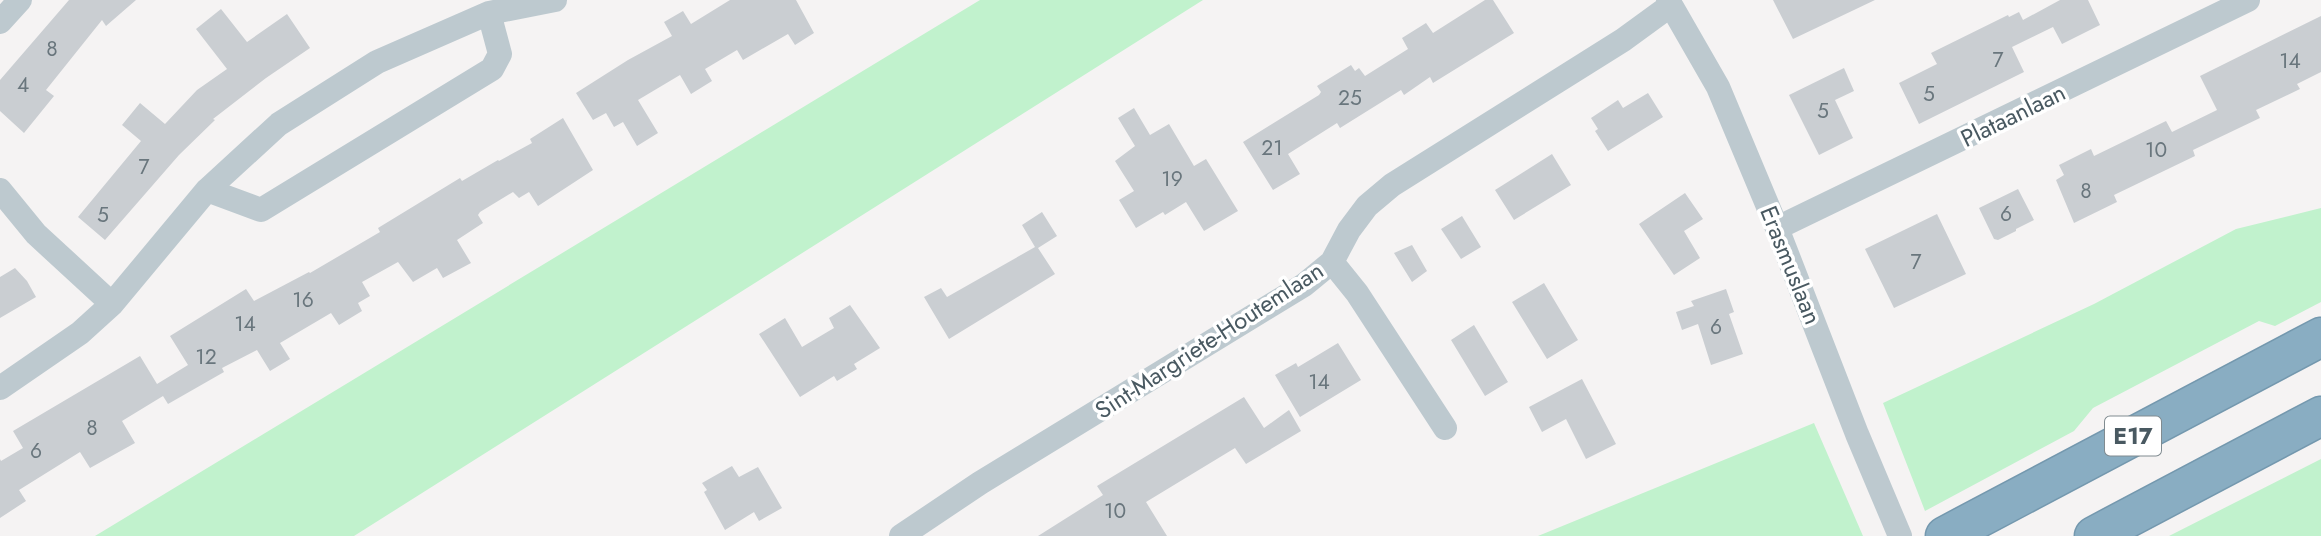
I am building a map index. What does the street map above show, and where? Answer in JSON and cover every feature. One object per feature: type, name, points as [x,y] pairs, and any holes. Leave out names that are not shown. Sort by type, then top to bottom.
[{"type":"highway","name":"E17","points":[[1945,536],[2321,337]]},
{"type":"highway","points":[[2094,536],[2321,416]]},
{"type":"street","points":[[0,22],[20,0]]},
{"type":"street","points":[[0,387],[70,341],[112,304],[206,190],[279,124],[377,62],[489,13],[555,0]]},
{"type":"street","name":"Plataanlaan","points":[[1777,228],[2248,0]]},
{"type":"street","name":"Erasmuslaan","points":[[1669,3],[1718,87],[1900,536]]},
{"type":"street","name":"Sint-Margriete-Houtemlaan","points":[[901,536],[990,477],[1304,285],[1332,262],[1349,230],[1367,206],[1392,185],[1623,40],[1669,3]]},
{"type":"street","points":[[206,190],[261,210],[492,69],[500,54],[489,13]]},
{"type":"street","points":[[0,190],[36,234],[112,304]]},
{"type":"street","points":[[1332,262],[1357,293],[1445,428]]},
{"type":"green space","points":[[980,0],[1203,0],[354,536],[95,536]]},
{"type":"green space","points":[[2321,208],[2321,302],[2275,326],[2259,321],[2093,408],[2074,431],[1925,511],[1883,403],[2094,304],[2236,229]]},
{"type":"green space","points":[[1814,423],[1863,536],[1538,536]]},
{"type":"green space","points":[[2321,459],[2321,536],[2169,536]]},
{"type":"building","points":[[69,0],[136,0],[106,26],[102,20],[46,90],[54,96],[24,133],[0,111],[0,80]]},
{"type":"building","points":[[730,0],[796,0],[814,33],[795,45],[788,34],[743,60],[737,50],[705,69],[712,81],[691,94],[680,75],[638,100],[658,133],[637,146],[623,122],[614,127],[606,113],[593,120],[576,93],[672,36],[664,22],[683,11],[691,24]]},
{"type":"building","points":[[1485,0],[1493,0],[1514,33],[1433,83],[1430,77],[1404,95],[1401,90],[1340,128],[1337,123],[1288,154],[1300,174],[1273,190],[1243,142],[1319,95],[1321,92],[1317,86],[1351,65],[1355,71],[1359,68],[1365,76],[1408,49],[1402,38],[1426,23],[1433,33]]},
{"type":"building","points":[[1773,0],[1875,0],[1793,39]]},
{"type":"building","points":[[2060,0],[2088,0],[2100,25],[2062,44],[2053,27],[2012,47],[2024,72],[1919,124],[1899,83],[1937,64],[1931,53],[2008,15],[2009,17],[2019,12],[2023,20]]},
{"type":"building","points":[[221,9],[247,42],[287,14],[310,48],[213,119],[215,120],[179,155],[105,240],[78,217],[141,141],[122,125],[140,103],[165,124],[197,90],[227,69],[196,29]]},
{"type":"building","points":[[2321,16],[2321,72],[2297,84],[2300,89],[2256,110],[2260,118],[2193,150],[2195,156],[2114,195],[2117,202],[2074,223],[2056,180],[2064,175],[2059,165],[2091,149],[2094,156],[2166,121],[2172,132],[2217,110],[2200,76]]},
{"type":"building","points":[[1844,68],[1854,91],[1835,100],[1853,138],[1819,155],[1789,95]]},
{"type":"building","points":[[1648,93],[1663,117],[1608,151],[1595,131],[1598,129],[1591,118],[1618,100],[1623,108]]},
{"type":"building","points":[[1134,108],[1150,135],[1169,124],[1194,166],[1206,159],[1238,211],[1204,231],[1186,202],[1136,228],[1119,200],[1134,191],[1115,161],[1135,146],[1118,118]]},
{"type":"building","points":[[563,118],[593,170],[538,206],[529,192],[519,198],[513,192],[480,212],[478,215],[483,223],[457,240],[471,263],[443,278],[437,268],[413,282],[398,262],[362,282],[370,296],[358,303],[362,311],[339,325],[331,313],[280,343],[290,359],[270,371],[257,350],[222,368],[224,372],[168,404],[163,396],[122,421],[135,443],[90,468],[80,452],[19,490],[26,501],[0,518],[0,459],[1,461],[23,448],[13,431],[140,356],[157,384],[188,365],[170,336],[246,289],[254,301],[310,273],[380,232],[378,228],[460,178],[462,181],[532,143],[530,139]]},
{"type":"building","points":[[1552,154],[1571,185],[1514,220],[1495,190]]},
{"type":"building","points":[[2018,189],[2034,220],[1998,240],[1994,239],[1979,208]]},
{"type":"building","points":[[1685,193],[1703,219],[1684,231],[1700,258],[1674,275],[1639,224]]},
{"type":"building","points":[[1042,212],[1057,236],[1038,248],[1055,274],[949,339],[924,297],[941,288],[947,297],[1035,247],[1022,225]]},
{"type":"building","points":[[1937,214],[1966,274],[1894,308],[1865,249]]},
{"type":"building","points":[[1462,216],[1481,247],[1461,259],[1441,229]]},
{"type":"building","points":[[1412,245],[1427,271],[1412,282],[1394,253]]},
{"type":"building","points":[[15,268],[36,297],[0,318],[0,277]]},
{"type":"building","points":[[1544,283],[1578,340],[1547,359],[1512,302]]},
{"type":"building","points":[[1726,289],[1734,312],[1729,314],[1743,354],[1711,365],[1698,324],[1682,330],[1676,312],[1694,306],[1691,301]]},
{"type":"building","points":[[850,305],[880,348],[854,364],[857,369],[837,381],[834,376],[800,397],[759,334],[785,318],[802,347],[834,328],[829,318]]},
{"type":"building","points":[[1474,325],[1508,382],[1485,396],[1451,340]]},
{"type":"building","points":[[1338,343],[1361,380],[1300,417],[1275,375],[1296,363],[1298,367]]},
{"type":"building","points":[[1582,379],[1616,444],[1586,459],[1566,419],[1542,432],[1529,407]]},
{"type":"building","points":[[1244,397],[1264,428],[1289,410],[1301,431],[1246,464],[1235,448],[1146,502],[1167,536],[1038,536],[1103,495],[1097,486]]},
{"type":"building","points":[[732,466],[739,477],[758,467],[782,508],[759,521],[754,512],[725,530],[704,492],[707,490],[702,483]]}]
